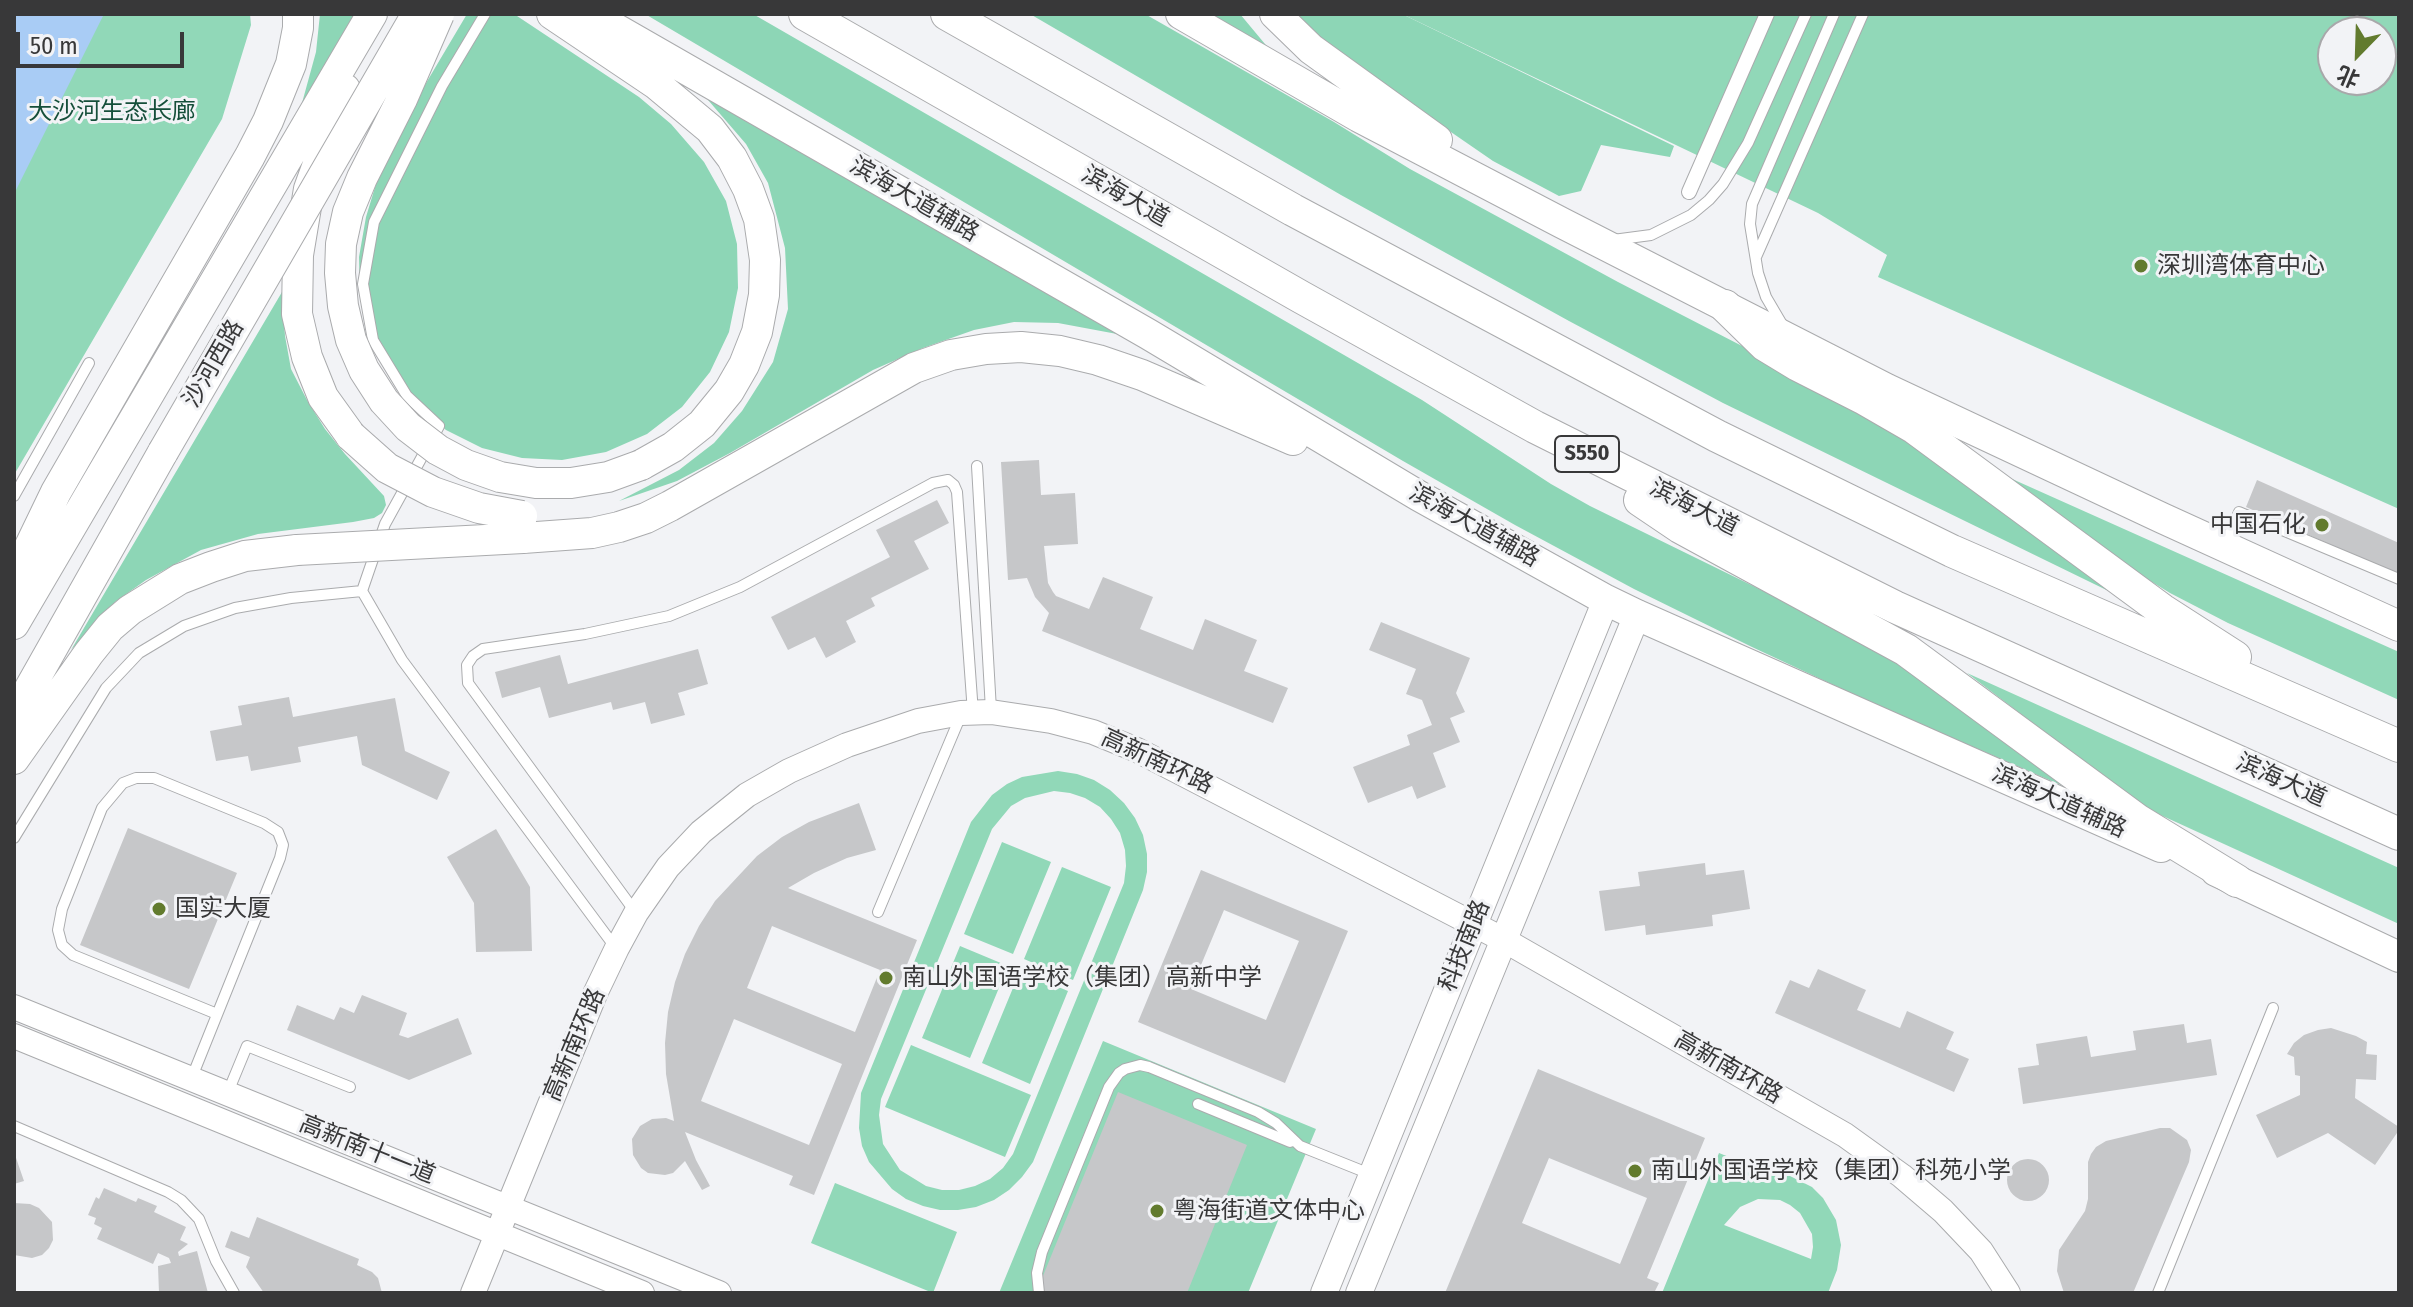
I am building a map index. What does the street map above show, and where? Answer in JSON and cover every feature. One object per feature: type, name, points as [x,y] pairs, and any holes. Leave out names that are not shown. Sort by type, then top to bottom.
[{"type":"highway","name":"滨海大道","points":[[805,14],[1535,427],[1907,613],[2399,834]]},
{"type":"highway","points":[[947,14],[1293,210],[1717,436],[1952,551],[2399,746]]},
{"type":"highway","points":[[1725,306],[1765,345],[1915,428],[2162,610],[2240,660],[2360,728]]},
{"type":"highway","points":[[1535,427],[1680,527],[1906,650],[2137,820],[2237,881]]},
{"type":"main road","points":[[14,579],[56,492],[268,121],[291,64],[298,14]]},
{"type":"main road","points":[[375,14],[309,189],[298,255],[297,314],[307,357],[323,397],[351,436],[387,468],[433,492],[523,527]]},
{"type":"main road","name":"沙河西路","points":[[14,624],[375,14]]},
{"type":"main road","name":"沙河西路","points":[[14,716],[417,14]]},
{"type":"main road","points":[[439,14],[402,99],[362,178],[346,222],[340,273],[351,340],[364,370],[384,401],[408,427],[438,450],[500,477],[536,483],[571,483],[608,477],[641,465],[673,447],[702,424],[729,391],[744,365],[764,295],[765,260],[759,219],[748,189],[732,158],[710,129],[656,84],[552,14]]},
{"type":"main road","name":"滨海大道辅路","points":[[590,14],[1148,334],[1419,496],[1606,600],[2237,881],[2399,957]]},
{"type":"main road","points":[[1181,14],[1359,117],[1887,389],[2399,626]]},
{"type":"main road","points":[[1275,14],[1311,49],[1345,75],[1562,223]]},
{"type":"main road","points":[[14,759],[67,682],[110,627],[149,597],[180,579],[245,556],[523,527],[592,533],[619,527],[670,506],[914,368],[951,355],[1021,347],[1060,351],[1098,360],[1142,375],[1419,496]]},
{"type":"main road","name":"科技南路","points":[[1324,1293],[1606,600]]},
{"type":"main road","name":"科技南路","points":[[1359,1293],[1637,615]]},
{"type":"main road","points":[[14,783],[67,682]]},
{"type":"main road","points":[[2342,932],[2399,966]]},
{"type":"street","points":[[1689,192],[1767,14]]},
{"type":"street","name":"高新南环路","points":[[473,1293],[590,1006],[636,913],[668,867],[701,832],[747,795],[789,771],[847,745],[918,721],[975,713],[1051,721],[1093,732],[1137,750],[1504,940],[1800,1109],[1868,1152],[1943,1211],[1981,1251],[2008,1293]]},
{"type":"street","name":"高新南十一道","points":[[14,1007],[719,1293]]},
{"type":"street","name":"高新南十一道","points":[[14,1036],[642,1293]]},
{"type":"lane","points":[[485,14],[442,86],[374,222],[363,284],[373,340],[407,396],[439,426],[385,524],[362,591],[402,660],[617,948]]},
{"type":"lane","points":[[1595,240],[1651,235],[1691,215],[1709,200],[1737,164],[1748,143],[1806,14]]},
{"type":"lane","points":[[1797,343],[1766,297],[1755,259],[1750,224],[1754,197],[1834,14]]},
{"type":"lane","points":[[1755,259],[1863,14]]},
{"type":"lane","points":[[14,496],[89,363]]},
{"type":"lane","points":[[878,912],[975,713],[977,466]]},
{"type":"lane","points":[[636,913],[468,683],[467,665],[483,649],[585,634],[669,616],[740,587],[933,483],[948,480],[957,492],[975,713]]},
{"type":"lane","points":[[2224,547],[2239,512],[2399,579]]},
{"type":"lane","points":[[14,838],[106,688],[139,653],[184,626],[235,608],[291,598],[362,591]]},
{"type":"lane","points":[[191,1079],[280,858],[283,845],[278,832],[264,823],[154,778],[136,778],[123,783],[102,808],[62,909],[58,930],[62,945],[73,955],[217,1014]]},
{"type":"lane","points":[[2158,1293],[2273,1008]]},
{"type":"lane","points":[[228,1094],[247,1046],[350,1087]]},
{"type":"lane","points":[[1039,1293],[1037,1273],[1042,1252],[1109,1087],[1125,1069],[1140,1065],[1149,1067],[1258,1112],[1276,1123],[1300,1146]]},
{"type":"lane","points":[[1198,1104],[1372,1175]]},
{"type":"lane","points":[[14,1126],[181,1200],[199,1219],[216,1261],[234,1293]]},
{"type":"green space","name":"大沙河生态长廊","points":[[14,14],[250,14],[251,25],[222,119],[14,475]]},
{"type":"green space","points":[[320,14],[355,14],[302,103],[316,52]]},
{"type":"green space","points":[[467,14],[514,14],[639,97],[671,124],[704,162],[726,201],[737,244],[738,288],[729,332],[710,372],[682,407],[647,434],[606,452],[562,460],[522,458],[482,448],[446,430],[414,404],[389,373],[360,297],[359,257],[366,217],[379,174],[400,127]]},
{"type":"green space","points":[[645,14],[753,14],[1422,400],[1551,484],[1794,606],[1901,664],[2063,786],[1752,647],[1634,589],[1515,525]]},
{"type":"green space","points":[[1030,14],[1145,14],[1410,169],[1618,282],[1870,412],[2129,601],[1723,403],[1569,321],[1341,195]]},
{"type":"green space","points":[[1207,14],[1240,14],[1270,50]]},
{"type":"green space","points":[[1289,14],[1402,14],[1674,146],[1670,157],[1601,145],[1581,191],[1559,196],[1493,161],[1345,59]]},
{"type":"green space","name":"深圳湾体育中心","points":[[1402,14],[2399,14],[2399,509],[1878,277],[1887,255],[1818,213]]},
{"type":"green space","points":[[702,93],[1117,334],[1058,323],[1014,322],[974,330],[873,370],[677,481],[619,501],[679,470],[714,443],[742,411],[773,362],[788,309],[785,248],[768,183],[746,144]]},
{"type":"green space","points":[[282,292],[291,369],[325,429],[384,496],[386,505],[382,513],[374,518],[353,522],[258,534],[201,550],[146,580],[115,602],[71,650]]},
{"type":"green space","points":[[2001,474],[2399,652],[2399,700],[2228,623],[2170,593],[2126,566]]},
{"type":"green space","points":[[1967,673],[2399,868],[2399,924],[2143,807]]},
{"type":"green space","points":[[1058,771],[1094,780],[1110,790],[1135,818],[1143,835],[1147,872],[1143,890],[1033,1162],[1009,1190],[994,1200],[976,1207],[940,1210],[906,1199],[892,1189],[869,1162],[859,1128],[861,1093],[971,822],[992,795],[1022,777]],"holes":[[[1054,791],[1070,793],[1100,807],[1120,833],[1125,850],[1124,883],[1013,1154],[990,1179],[975,1186],[959,1190],[926,1186],[900,1170],[883,1144],[879,1115],[881,1099],[992,829],[1011,806],[1025,798]]]},
{"type":"green space","points":[[1002,842],[1051,862],[1013,954],[964,934]]},
{"type":"green space","points":[[1062,867],[1111,887],[1073,980],[1024,959]]},
{"type":"green space","points":[[960,946],[1008,966],[970,1058],[922,1038]]},
{"type":"green space","points":[[1020,971],[1068,991],[1030,1084],[982,1063]]},
{"type":"green space","name":"粤海街道文体中心","points":[[1103,1041],[1316,1129],[1248,1293],[999,1293]]},
{"type":"green space","points":[[911,1045],[1031,1095],[1005,1157],[885,1107]]},
{"type":"green space","points":[[1719,1153],[1744,1163],[1740,1173],[1770,1171],[1786,1174],[1812,1187],[1823,1198],[1836,1220],[1841,1245],[1837,1270],[1828,1293],[1662,1293]],"holes":[[[1758,1199],[1780,1200],[1800,1213],[1812,1234],[1811,1259],[1724,1225],[1740,1207]]]},
{"type":"green space","points":[[835,1183],[957,1232],[933,1293],[811,1243]]},
{"type":"water","points":[[14,14],[104,14],[14,194]]},
{"type":"building","points":[[1039,460],[1041,495],[1075,493],[1078,544],[1044,546],[1048,583],[1056,596],[1089,609],[1103,577],[1153,597],[1140,629],[1193,650],[1205,619],[1257,640],[1244,671],[1288,688],[1273,723],[1042,631],[1049,613],[1035,597],[1027,578],[1008,580],[1001,462]]},
{"type":"building","name":"中国石化","points":[[2257,480],[2399,543],[2399,575],[2246,507]]},
{"type":"building","points":[[937,500],[949,523],[914,541],[929,569],[871,598],[875,606],[846,621],[856,642],[826,658],[815,637],[788,650],[771,617],[890,557],[876,530]]},
{"type":"building","points":[[1381,622],[1470,658],[1456,693],[1465,712],[1450,718],[1460,742],[1433,753],[1446,787],[1417,799],[1412,786],[1368,803],[1353,767],[1410,745],[1407,735],[1432,725],[1422,700],[1406,694],[1416,669],[1369,650]]},
{"type":"building","points":[[698,649],[708,684],[678,693],[685,715],[651,724],[645,702],[613,710],[611,702],[549,718],[540,687],[502,698],[495,672],[560,655],[568,684]]},
{"type":"building","points":[[289,697],[293,717],[395,698],[405,751],[450,772],[437,800],[362,765],[357,736],[298,747],[301,762],[251,771],[248,756],[216,761],[210,731],[242,725],[238,706]]},
{"type":"building","points":[[859,803],[876,850],[847,858],[788,888],[917,940],[814,1195],[789,1185],[793,1176],[685,1132],[710,1186],[702,1190],[685,1161],[673,1173],[648,1173],[633,1155],[632,1139],[640,1126],[652,1119],[674,1121],[666,1074],[665,1043],[668,1012],[685,954],[715,901],[757,856],[809,822]],"holes":[[[772,926],[880,970],[855,1032],[747,988]],[[734,1019],[842,1064],[809,1145],[701,1101]]]},
{"type":"building","name":"国实大厦","points":[[128,828],[237,873],[189,989],[80,945]]},
{"type":"building","points":[[496,829],[530,887],[532,951],[476,952],[474,903],[447,857]]},
{"type":"building","points":[[1705,863],[1706,875],[1744,870],[1750,909],[1712,915],[1713,926],[1646,935],[1645,925],[1605,931],[1599,891],[1640,886],[1638,872]]},
{"type":"building","points":[[1201,870],[1348,931],[1285,1083],[1138,1022]],"holes":[[[1224,910],[1299,941],[1266,1020],[1191,989]]]},
{"type":"building","points":[[1818,969],[1866,990],[1857,1010],[1900,1028],[1907,1011],[1954,1032],[1946,1049],[1969,1059],[1954,1092],[1775,1013],[1790,980],[1809,988]]},
{"type":"building","points":[[362,995],[407,1013],[399,1035],[408,1038],[458,1018],[472,1054],[409,1080],[287,1030],[297,1005],[334,1020],[340,1007],[354,1013]]},
{"type":"building","points":[[2184,1024],[2187,1043],[2211,1039],[2217,1075],[2023,1104],[2018,1068],[2039,1065],[2036,1044],[2087,1036],[2091,1057],[2136,1050],[2133,1031]]},
{"type":"building","points":[[2331,1028],[2367,1042],[2366,1054],[2377,1055],[2376,1080],[2356,1079],[2355,1098],[2399,1127],[2399,1130],[2375,1165],[2328,1133],[2277,1158],[2256,1115],[2300,1095],[2300,1076],[2295,1075],[2294,1057],[2287,1054],[2304,1035]]},
{"type":"building","points":[[1538,1069],[1705,1138],[1647,1278],[1659,1283],[1654,1293],[1445,1293]],"holes":[[[1549,1158],[1647,1198],[1620,1264],[1522,1223]]]},
{"type":"building","points":[[1118,1092],[1247,1145],[1187,1293],[1036,1293]]},
{"type":"building","points":[[2170,1128],[2187,1140],[2191,1150],[2189,1162],[2133,1293],[2064,1293],[2057,1271],[2059,1250],[2085,1211],[2091,1154],[2106,1141]]},
{"type":"building","points":[[14,1152],[24,1181],[14,1184]]},
{"type":"building","points":[[2028,1159],[2043,1165],[2049,1180],[2043,1195],[2028,1201],[2013,1195],[2007,1180],[2013,1165]]},
{"type":"building","points":[[104,1188],[136,1202],[138,1198],[157,1206],[154,1212],[186,1227],[180,1240],[188,1244],[178,1252],[179,1256],[197,1251],[208,1293],[159,1293],[158,1266],[171,1263],[169,1258],[158,1253],[153,1264],[97,1239],[102,1228],[94,1224],[96,1218],[88,1215]]},
{"type":"building","points":[[14,1203],[39,1208],[52,1222],[53,1240],[42,1255],[32,1258],[14,1255]]},
{"type":"building","points":[[257,1217],[359,1259],[357,1265],[378,1278],[382,1293],[264,1293],[246,1267],[250,1257],[225,1247],[231,1231],[249,1238]]},
{"type":"place","name":"深圳湾体育中心","points":[[2141,266]]},
{"type":"place","name":"中国石化","points":[[2322,525]]},
{"type":"place","name":"国实大厦","points":[[159,909]]},
{"type":"place","name":"南山外国语学校（集团）高新中学","points":[[886,978]]},
{"type":"place","name":"南山外国语学校（集团）科苑小学","points":[[1635,1171]]},
{"type":"place","name":"粤海街道文体中心","points":[[1157,1211]]}]
